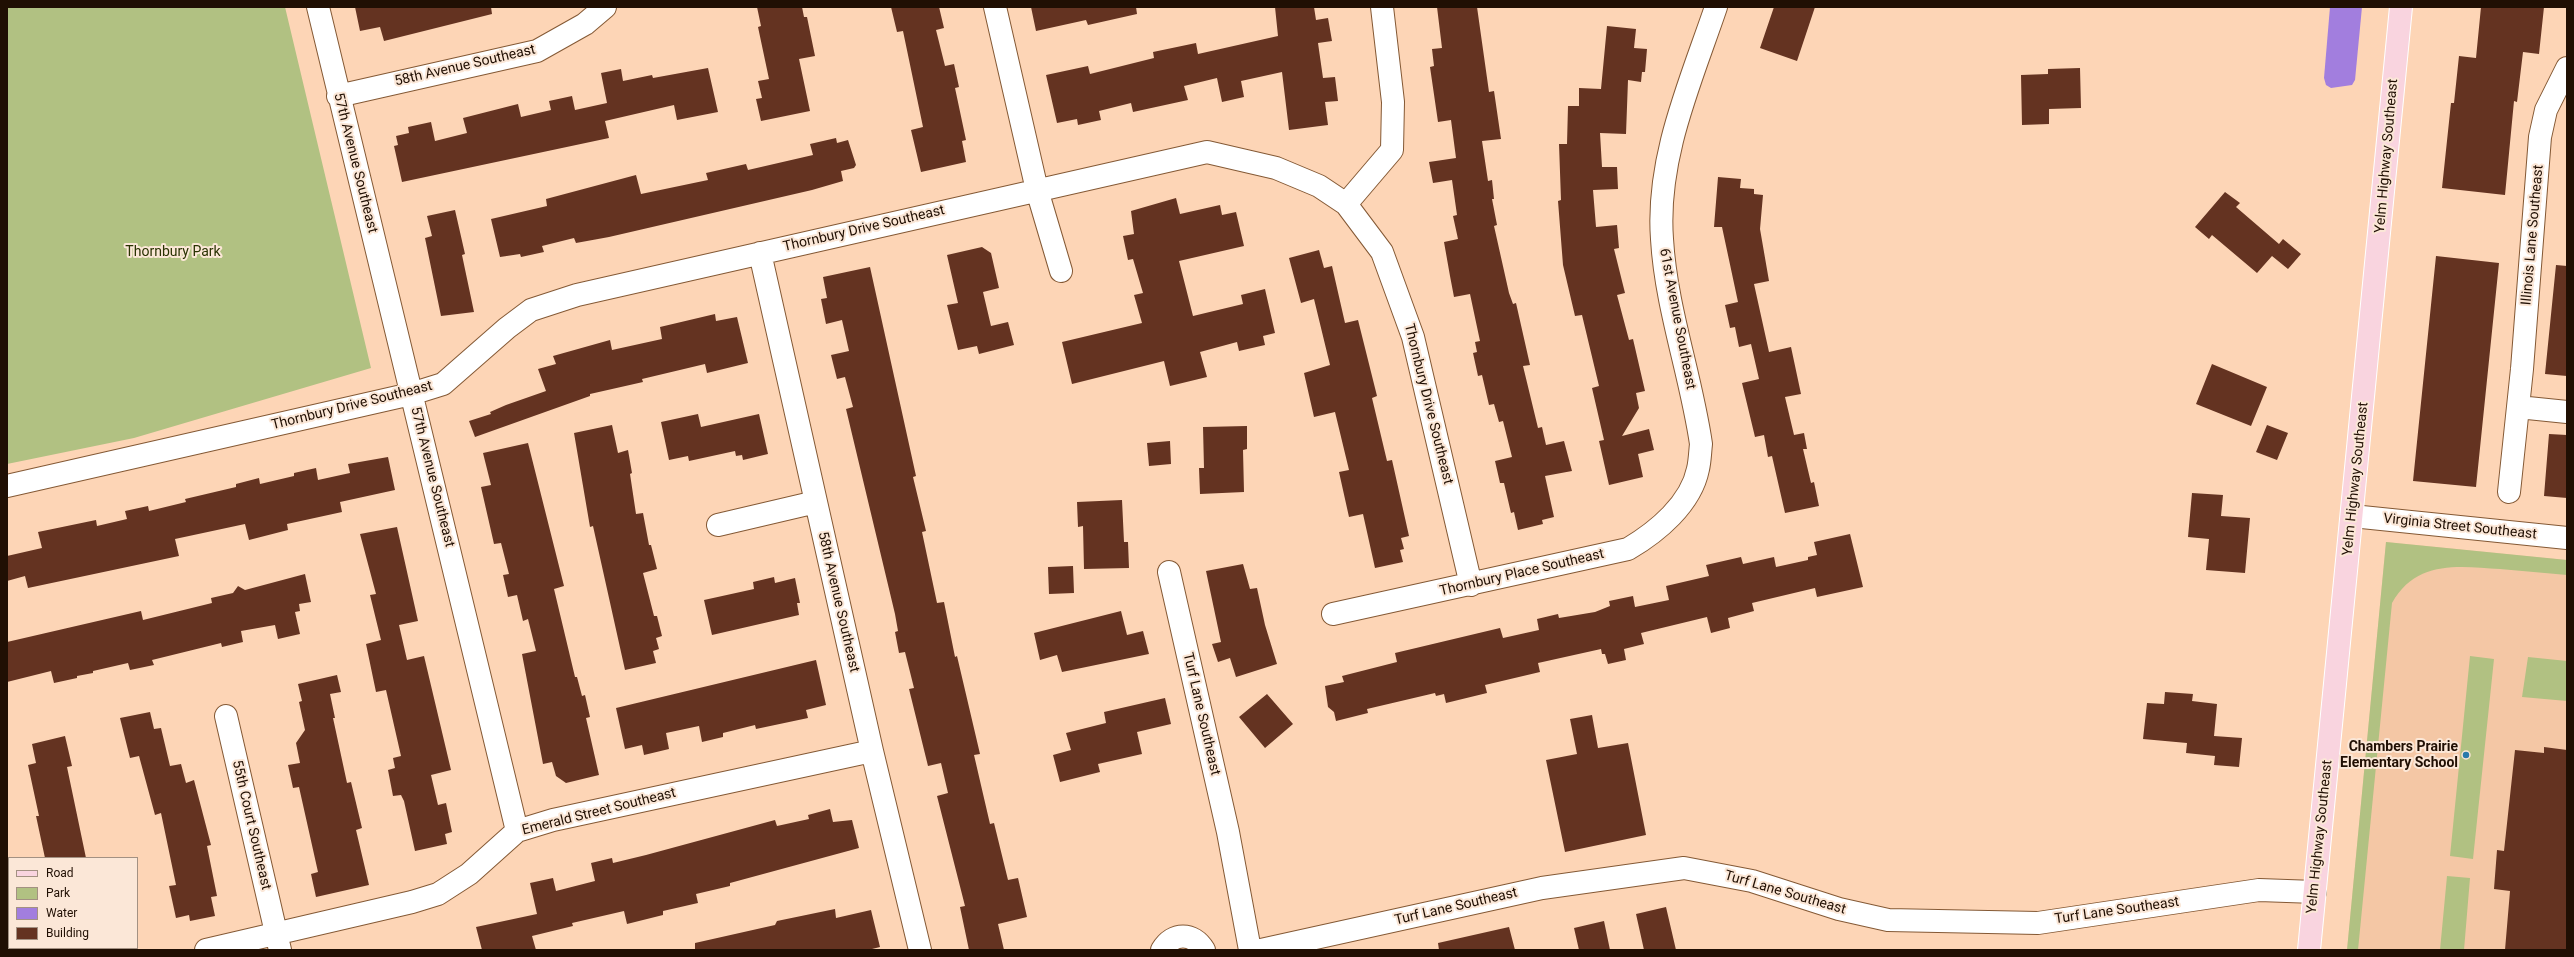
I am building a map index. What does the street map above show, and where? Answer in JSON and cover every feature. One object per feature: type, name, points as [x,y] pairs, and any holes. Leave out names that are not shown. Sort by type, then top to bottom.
[{"type":"main road","name":"Yelm Highway Southeast","points":[[2309,950],[2401,7]]},
{"type":"street","name":"57th Avenue Southeast","points":[[318,7],[338,96],[517,831]]},
{"type":"street","name":"58th Avenue Southeast","points":[[338,96],[537,51],[585,24],[605,7]]},
{"type":"street","points":[[995,7],[1037,190],[1061,271]]},
{"type":"street","points":[[1346,204],[1392,150],[1393,102],[1382,7]]},
{"type":"street","name":"61st Avenue Southeast","points":[[1689,491],[1698,470],[1701,444],[1666,271],[1662,238],[1662,204],[1666,165],[1678,118],[1716,7]]},
{"type":"street","name":"Illinois Lane Southeast","points":[[2509,492],[2518,406],[2540,137],[2546,110],[2567,68]]},
{"type":"street","name":"Thornbury Drive Southeast","points":[[7,486],[411,394],[442,384],[507,328],[531,310],[577,295],[1207,152],[1276,168],[1319,186],[1346,204],[1382,252],[1413,337],[1471,585]]},
{"type":"street","name":"58th Avenue Southeast","points":[[760,253],[872,751],[920,950]]},
{"type":"street","points":[[2518,406],[2567,412]]},
{"type":"street","name":"Thornbury Place Southeast","points":[[1333,614],[1471,585],[1628,549],[1648,537],[1681,505],[1689,491]]},
{"type":"street","points":[[718,525],[816,502]]},
{"type":"street","name":"Virginia Street Southeast","points":[[2352,516],[2567,538]]},
{"type":"street","name":"Turf Lane Southeast","points":[[1169,572],[1226,824],[1250,950]]},
{"type":"street","name":"55th Court Southeast","points":[[226,716],[278,942]]},
{"type":"street","name":"Emerald Street Southeast","points":[[206,950],[278,942],[438,894],[469,874],[517,831],[553,820],[872,751]]},
{"type":"street","name":"Turf Lane Southeast","points":[[1261,950],[1542,888],[1684,868],[1752,881],[1839,909],[1888,920],[2038,923],[2259,890],[2315,892]]},
{"type":"street","points":[[1162,950],[1171,940],[1184,936],[1192,938],[1204,950]]},
{"type":"shaded area","name":"Chambers Prairie Elementary School","points":[[2386,542],[2567,560],[2567,950],[2347,950]]},
{"type":"green space","name":"Thornbury Park","points":[[7,7],[285,7],[371,368],[134,438],[7,464]]},
{"type":"green space","points":[[2386,542],[2567,560],[2567,575],[2469,567],[2439,569],[2413,579],[2402,589],[2392,603],[2358,950],[2347,950]]},
{"type":"green space","points":[[2470,656],[2494,659],[2473,859],[2450,856]]},
{"type":"green space","points":[[2528,657],[2567,661],[2567,701],[2522,697]]},
{"type":"green space","points":[[2447,876],[2470,878],[2464,950],[2440,950]]},
{"type":"water","points":[[2330,7],[2362,7],[2355,80],[2352,85],[2331,88],[2326,85],[2324,78]]},
{"type":"building","points":[[355,7],[491,7],[492,14],[384,41],[380,27],[360,31]]},
{"type":"building","points":[[757,7],[802,7],[804,17],[807,17],[815,56],[799,59],[810,111],[761,121],[756,99],[762,98],[758,81],[769,79],[758,27],[761,26]]},
{"type":"building","points":[[891,7],[939,7],[944,28],[936,30],[945,66],[954,64],[959,87],[955,88],[966,140],[962,141],[966,162],[921,172],[911,130],[923,127],[903,31],[897,32]]},
{"type":"building","points":[[1031,7],[1136,7],[1137,14],[1088,25],[1086,20],[1036,31]]},
{"type":"building","points":[[1275,7],[1314,7],[1316,20],[1328,18],[1332,41],[1318,43],[1323,78],[1335,77],[1338,101],[1325,102],[1328,125],[1289,130],[1282,72],[1241,81],[1244,97],[1222,102],[1217,78],[1184,86],[1188,100],[1133,112],[1131,103],[1099,111],[1101,120],[1078,125],[1077,119],[1057,123],[1046,75],[1088,66],[1090,74],[1154,58],[1153,52],[1196,43],[1198,54],[1278,36]]},
{"type":"building","points":[[1437,7],[1477,7],[1489,92],[1494,91],[1501,139],[1482,141],[1488,181],[1492,180],[1494,199],[1492,199],[1497,225],[1494,226],[1509,293],[1513,304],[1516,303],[1530,365],[1523,366],[1538,428],[1542,427],[1546,445],[1564,441],[1572,471],[1545,476],[1554,517],[1542,520],[1543,524],[1518,530],[1514,512],[1511,513],[1504,483],[1500,483],[1495,461],[1512,457],[1503,421],[1499,422],[1494,404],[1489,405],[1482,375],[1478,376],[1473,353],[1477,352],[1475,342],[1480,341],[1470,294],[1454,297],[1450,276],[1444,242],[1458,239],[1453,216],[1457,215],[1452,180],[1433,183],[1429,162],[1456,158],[1451,120],[1438,122],[1430,67],[1434,66],[1432,49],[1442,48]]},
{"type":"building","points":[[1774,7],[1815,7],[1797,61],[1760,48]]},
{"type":"building","points":[[2481,7],[2544,7],[2539,54],[2523,52],[2517,102],[2514,101],[2505,195],[2442,188],[2451,103],[2454,103],[2459,56],[2476,58]]},
{"type":"building","points":[[1607,26],[1636,29],[1634,48],[1647,49],[1645,72],[1642,72],[1641,82],[1628,80],[1626,134],[1600,133],[1602,167],[1617,167],[1618,189],[1593,190],[1596,227],[1617,225],[1619,248],[1614,249],[1625,293],[1617,295],[1629,340],[1633,339],[1645,391],[1636,393],[1639,408],[1622,436],[1649,429],[1654,450],[1638,454],[1643,477],[1609,485],[1599,441],[1604,440],[1592,388],[1599,386],[1582,315],[1575,316],[1563,265],[1558,201],[1561,200],[1559,144],[1567,144],[1568,106],[1579,106],[1579,88],[1601,89]]},
{"type":"building","points":[[708,68],[718,112],[677,120],[674,105],[605,121],[609,138],[402,182],[394,146],[398,145],[396,136],[409,133],[408,127],[431,122],[435,141],[467,133],[463,118],[518,104],[521,117],[551,110],[549,101],[572,96],[575,110],[607,103],[601,73],[621,69],[623,81],[652,75],[653,78]]},
{"type":"building","points":[[2080,68],[2081,108],[2049,109],[2049,124],[2022,125],[2021,75],[2048,74],[2048,69]]},
{"type":"building","points":[[836,138],[837,143],[848,140],[856,165],[854,168],[841,171],[843,181],[812,190],[609,237],[576,243],[574,238],[542,246],[544,252],[521,257],[520,254],[500,257],[491,219],[547,206],[546,199],[636,175],[641,194],[708,180],[706,173],[746,164],[748,170],[813,155],[810,144]]},
{"type":"building","points":[[1718,177],[1741,179],[1740,188],[1754,189],[1754,194],[1763,195],[1760,229],[1769,281],[1754,284],[1769,352],[1791,347],[1801,394],[1785,397],[1794,435],[1804,433],[1807,449],[1803,449],[1811,483],[1814,482],[1819,506],[1785,513],[1772,456],[1768,457],[1764,435],[1755,437],[1742,383],[1759,379],[1751,344],[1739,347],[1735,327],[1730,328],[1725,305],[1738,302],[1722,227],[1714,227]]},
{"type":"building","points":[[2225,192],[2240,203],[2236,207],[2279,244],[2283,239],[2301,254],[2288,269],[2272,256],[2257,273],[2212,235],[2209,239],[2195,227]]},
{"type":"building","points":[[1176,198],[1180,214],[1220,205],[1222,215],[1236,212],[1244,246],[1179,261],[1193,316],[1243,304],[1241,295],[1265,289],[1275,333],[1263,336],[1265,345],[1239,351],[1237,342],[1200,352],[1207,377],[1170,386],[1164,361],[1072,384],[1062,342],[1142,323],[1134,295],[1143,293],[1133,259],[1128,260],[1123,236],[1134,234],[1131,211]]},
{"type":"building","points":[[455,210],[465,254],[462,255],[474,312],[441,316],[425,238],[432,236],[427,216]]},
{"type":"building","points":[[982,247],[991,253],[999,288],[983,292],[991,326],[1008,322],[1014,345],[979,354],[977,346],[958,350],[947,305],[958,303],[947,255]]},
{"type":"building","points":[[1319,250],[1324,268],[1332,266],[1345,323],[1358,320],[1377,396],[1372,398],[1387,461],[1392,460],[1409,536],[1401,538],[1404,549],[1400,550],[1403,562],[1375,568],[1363,514],[1349,517],[1339,472],[1349,470],[1335,412],[1314,417],[1304,373],[1330,365],[1314,299],[1301,303],[1289,258]]},
{"type":"building","points":[[2436,256],[2499,263],[2476,487],[2413,481]]},
{"type":"building","points":[[2556,265],[2567,266],[2567,376],[2545,374]]},
{"type":"building","points":[[870,267],[916,476],[913,477],[926,531],[922,532],[937,603],[944,602],[955,657],[957,656],[980,754],[974,755],[990,824],[994,823],[1008,880],[1018,878],[1027,917],[998,924],[1004,950],[969,950],[960,907],[965,906],[937,796],[948,793],[941,763],[928,766],[909,689],[914,688],[905,652],[899,653],[895,632],[898,631],[895,614],[846,409],[853,407],[845,377],[837,379],[831,355],[849,351],[842,320],[826,324],[821,299],[827,298],[823,277]]},
{"type":"building","points":[[715,314],[716,321],[737,317],[748,363],[707,373],[705,364],[642,379],[643,382],[590,394],[590,396],[475,437],[469,421],[491,414],[490,412],[506,405],[546,391],[538,369],[556,364],[553,356],[610,340],[612,350],[662,339],[660,327]]},
{"type":"building","points":[[2212,364],[2267,387],[2251,426],[2196,404]]},
{"type":"building","points":[[698,414],[701,427],[759,414],[768,454],[743,460],[742,455],[736,456],[735,451],[689,461],[688,456],[669,460],[661,422]]},
{"type":"building","points":[[612,425],[618,453],[628,450],[636,514],[643,513],[649,545],[651,545],[657,569],[643,573],[654,616],[657,616],[662,636],[656,638],[659,649],[653,651],[656,663],[625,670],[593,526],[590,527],[574,433]]},
{"type":"building","points":[[2267,425],[2288,433],[2277,460],[2256,452]]},
{"type":"building","points":[[1247,426],[1247,449],[1243,450],[1244,492],[1200,494],[1199,468],[1204,468],[1203,427]]},
{"type":"building","points":[[2549,434],[2567,435],[2567,498],[2544,496]]},
{"type":"building","points":[[1170,441],[1171,464],[1149,466],[1147,443]]},
{"type":"building","points":[[528,443],[564,586],[554,589],[575,677],[577,677],[582,696],[585,695],[590,717],[586,718],[599,775],[566,783],[556,776],[552,762],[543,764],[522,654],[536,651],[528,619],[523,621],[517,595],[508,597],[503,575],[509,574],[501,543],[494,544],[481,487],[491,485],[483,453]]},
{"type":"building","points":[[388,457],[395,490],[340,502],[342,512],[287,524],[288,530],[249,540],[245,524],[175,539],[179,556],[28,588],[25,576],[7,581],[7,556],[42,548],[38,532],[96,520],[97,526],[127,519],[125,511],[148,506],[149,511],[186,502],[185,499],[236,487],[236,484],[259,478],[260,484],[294,476],[294,473],[316,468],[318,480],[350,473],[348,464]]},
{"type":"building","points":[[2192,493],[2223,495],[2221,516],[2250,518],[2245,573],[2206,570],[2209,539],[2188,537]]},
{"type":"building","points":[[1122,500],[1124,542],[1128,542],[1129,568],[1084,569],[1083,526],[1078,527],[1077,502]]},
{"type":"building","points":[[397,527],[418,621],[399,625],[407,660],[424,656],[451,770],[431,775],[438,805],[446,803],[452,832],[445,834],[447,844],[415,851],[404,801],[401,795],[393,796],[388,770],[395,768],[393,758],[401,756],[386,690],[376,692],[366,644],[381,640],[370,595],[376,594],[360,534]]},
{"type":"building","points":[[1850,534],[1863,587],[1817,597],[1815,588],[1752,603],[1754,611],[1728,618],[1730,628],[1711,633],[1707,617],[1641,633],[1644,644],[1624,649],[1626,660],[1608,664],[1605,654],[1602,654],[1601,649],[1538,663],[1540,672],[1485,685],[1487,693],[1446,703],[1444,694],[1436,696],[1435,693],[1367,709],[1368,713],[1336,721],[1334,712],[1328,707],[1325,686],[1344,682],[1342,676],[1397,662],[1395,653],[1500,628],[1503,638],[1539,630],[1537,619],[1558,614],[1559,618],[1595,612],[1610,606],[1609,601],[1633,596],[1635,607],[1669,600],[1666,586],[1709,576],[1706,565],[1741,557],[1743,564],[1774,557],[1776,567],[1808,560],[1808,557],[1817,555],[1814,542]]},
{"type":"building","points":[[1243,564],[1250,589],[1257,588],[1265,625],[1277,664],[1236,677],[1230,658],[1218,662],[1212,644],[1221,642],[1206,571]]},
{"type":"building","points":[[1073,566],[1074,593],[1049,594],[1048,567]]},
{"type":"building","points":[[305,574],[311,602],[299,604],[300,611],[295,612],[300,634],[278,639],[275,625],[241,631],[243,642],[222,647],[221,643],[152,660],[154,665],[130,670],[128,663],[93,671],[93,673],[77,676],[77,678],[54,683],[51,671],[7,682],[7,642],[141,611],[143,620],[212,603],[211,598],[233,593],[238,586],[245,590]]},
{"type":"building","points":[[774,577],[775,583],[795,578],[800,603],[797,603],[799,615],[712,635],[704,600],[754,589],[753,582]]},
{"type":"building","points":[[1121,611],[1127,635],[1143,631],[1149,654],[1062,672],[1057,655],[1040,660],[1034,633]]},
{"type":"building","points":[[816,660],[826,705],[806,710],[808,718],[756,729],[755,725],[723,733],[723,737],[702,742],[699,726],[666,733],[669,749],[644,755],[642,745],[625,749],[616,708]]},
{"type":"building","points":[[337,675],[341,692],[330,694],[335,718],[333,718],[347,783],[351,782],[362,828],[356,830],[369,885],[316,897],[311,874],[318,872],[299,787],[293,788],[288,765],[300,763],[296,743],[305,730],[299,702],[302,701],[298,684]]},
{"type":"building","points":[[2165,692],[2193,694],[2192,701],[2217,704],[2214,736],[2242,738],[2239,767],[2214,765],[2215,756],[2186,753],[2187,743],[2143,739],[2147,703],[2164,704]]},
{"type":"building","points":[[1267,694],[1293,724],[1265,748],[1239,717]]},
{"type":"building","points":[[1165,698],[1171,724],[1137,732],[1142,754],[1098,764],[1100,772],[1060,782],[1053,755],[1071,750],[1066,733],[1106,723],[1104,712]]},
{"type":"building","points":[[150,712],[154,729],[161,728],[170,766],[181,764],[186,783],[194,780],[211,845],[207,846],[217,896],[211,897],[215,916],[190,921],[189,915],[176,918],[169,886],[176,885],[161,813],[155,815],[139,756],[130,758],[120,718]]},
{"type":"building","points":[[1592,715],[1598,748],[1628,743],[1646,835],[1565,852],[1546,760],[1577,754],[1570,719]]},
{"type":"building","points":[[65,736],[72,766],[67,767],[86,857],[45,857],[36,816],[39,816],[28,765],[36,763],[32,744]]},
{"type":"building","points":[[2544,747],[2567,750],[2567,950],[2505,950],[2510,891],[2494,889],[2497,850],[2504,851],[2515,750],[2544,753]]},
{"type":"building","points":[[830,809],[833,822],[852,820],[859,848],[730,883],[730,886],[696,894],[698,903],[663,911],[663,915],[627,924],[624,911],[572,923],[573,926],[532,936],[536,950],[482,950],[476,927],[537,914],[530,883],[553,878],[556,891],[595,881],[591,863],[612,858],[613,863],[775,820],[777,826],[809,819],[808,815]]},
{"type":"building","points":[[1666,907],[1676,950],[1644,950],[1636,914]]},
{"type":"building","points":[[835,909],[836,918],[871,910],[880,947],[868,950],[695,950],[695,943],[775,925],[777,921]]},
{"type":"building","points":[[1604,921],[1610,950],[1579,950],[1574,928]]},
{"type":"building","points":[[1509,927],[1515,950],[1439,950],[1438,943]]},
{"type":"place","name":"Chambers Prairie Elementary School","points":[[2466,755]]}]
